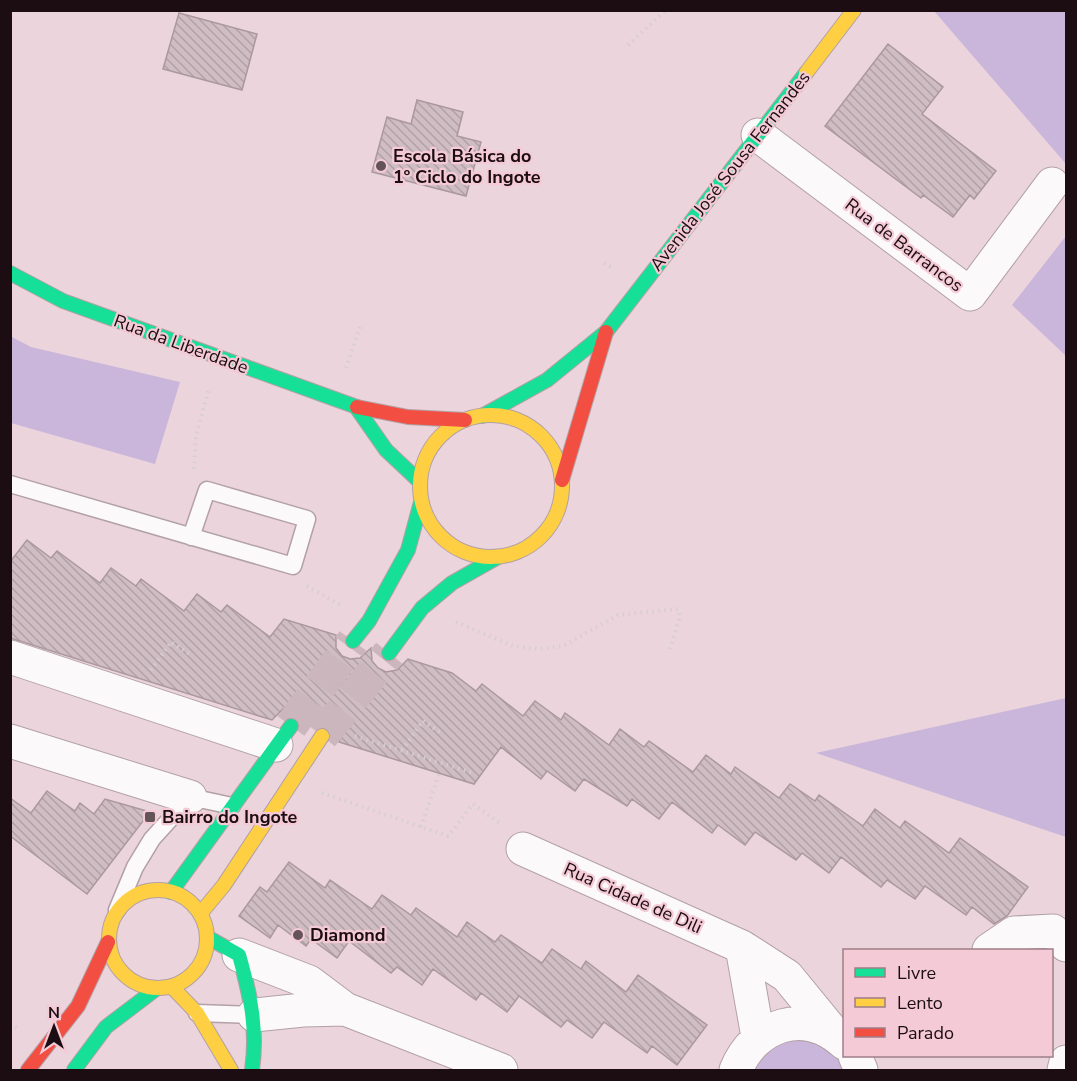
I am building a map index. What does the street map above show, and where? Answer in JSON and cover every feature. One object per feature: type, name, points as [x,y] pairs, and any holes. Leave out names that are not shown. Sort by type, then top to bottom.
[{"type":"street","name":"Avenida José Sousa Fernandes","points":[[482,416],[547,380],[606,332],[854,10]]},
{"type":"street","name":"Rua de Barrancos","points":[[758,135],[970,294],[1052,184]]},
{"type":"street","name":"Rua da Liberdade","points":[[10,273],[63,301],[356,407],[408,417],[465,420]]},
{"type":"street","name":"Avenida José Sousa Fernandes","points":[[562,480],[606,332]]},
{"type":"street","points":[[356,407],[386,450],[419,481]]},
{"type":"street","points":[[482,416],[505,417],[526,424],[544,439],[550,448],[556,458],[562,480],[561,502],[553,523],[539,540],[520,552],[498,557],[481,557],[448,544],[427,518],[421,502],[419,481],[424,461],[434,444],[448,430],[465,420],[482,416]]},
{"type":"street","points":[[353,641],[369,621],[408,550],[421,502]]},
{"type":"street","points":[[389,653],[422,608],[452,583],[498,557]]},
{"type":"street","points":[[12,661],[284,736],[171,892]]},
{"type":"street","points":[[200,914],[224,885],[322,736]]},
{"type":"street","points":[[10,741],[190,797]]},
{"type":"street","name":"Rua Cidade de Dili","points":[[523,849],[742,947],[787,976],[838,1037]]},
{"type":"street","points":[[156,890],[171,892],[193,904],[200,914],[207,937],[205,953],[198,968],[187,980],[172,987],[156,989],[142,987],[128,980],[111,957],[108,942],[110,925],[117,910],[128,899],[141,892],[156,890]]},
{"type":"street","points":[[992,949],[1014,933],[1053,931],[1066,945]]},
{"type":"street","points":[[207,937],[239,955],[309,982],[345,1009],[463,1064],[501,1071]]},
{"type":"street","points":[[28,1071],[78,1006],[108,942]]},
{"type":"street","points":[[742,947],[758,1037]]},
{"type":"street","points":[[239,955],[254,1015],[257,1048],[252,1071]]},
{"type":"street","points":[[172,987],[196,1013],[231,1071]]},
{"type":"street","points":[[74,1071],[106,1028],[156,989]]},
{"type":"street","points":[[254,1015],[345,1009]]},
{"type":"street","points":[[735,1070],[744,1052],[758,1037],[781,1025],[807,1023],[838,1037]]},
{"type":"street","points":[[855,1057],[861,1071]]},
{"type":"street","points":[[1064,1071],[1066,1062]]},
{"type":"lane","points":[[10,484],[191,537],[293,566],[307,519],[207,490],[191,537]]},
{"type":"lane","points":[[117,910],[135,867],[152,839],[190,797],[232,806]]},
{"type":"lane","points":[[196,1013],[254,1015]]},
{"type":"path","points":[[628,45],[666,10]]},
{"type":"path","points":[[335,400],[360,327]]},
{"type":"path","points":[[207,392],[196,436],[194,469],[207,490]]},
{"type":"path","points":[[293,566],[305,584],[369,621]]},
{"type":"path","points":[[467,626],[513,646],[538,649],[563,646],[618,615],[678,609],[680,616],[670,649]]},
{"type":"path","points":[[149,673],[171,642],[189,654]]},
{"type":"path","points":[[402,750],[423,721],[441,733]]},
{"type":"path","points":[[421,827],[439,774]]},
{"type":"path","points":[[291,782],[448,836],[473,804],[484,813]]},
{"type":"shaded area","points":[[934,11],[1066,11],[1066,164]]},
{"type":"shaded area","points":[[1066,236],[1066,356],[1012,305]]},
{"type":"shaded area","points":[[10,336],[31,347],[180,382],[155,464],[11,423]]},
{"type":"shaded area","points":[[1066,698],[1066,837],[816,753]]},
{"type":"shaded area","points":[[792,1035],[836,1049],[848,1070],[751,1070],[756,1060]]},
{"type":"building","points":[[179,13],[257,34],[242,90],[163,69]]},
{"type":"building","points":[[888,44],[943,87],[922,114],[996,171],[974,199],[970,195],[953,217],[923,195],[921,198],[825,126]]},
{"type":"building","points":[[417,100],[463,112],[457,136],[481,142],[466,196],[372,172],[387,117],[411,124]]},
{"type":"building","points":[[27,540],[51,558],[57,551],[100,583],[111,568],[136,586],[141,579],[184,611],[197,594],[221,612],[227,605],[270,637],[284,619],[336,635],[336,648],[342,656],[350,659],[360,658],[371,648],[372,661],[386,672],[397,670],[408,659],[452,673],[476,691],[482,684],[523,716],[535,701],[561,720],[565,713],[609,745],[620,729],[644,747],[649,741],[693,772],[706,755],[731,774],[735,767],[779,798],[790,784],[815,801],[819,795],[863,826],[875,809],[900,828],[905,821],[949,853],[960,838],[1028,887],[1007,916],[994,924],[972,907],[966,915],[925,886],[915,899],[887,880],[881,887],[841,857],[829,873],[802,853],[796,860],[755,832],[745,845],[718,825],[712,833],[672,802],[659,819],[632,799],[627,806],[584,779],[575,791],[547,771],[541,779],[501,747],[474,784],[339,742],[341,736],[339,728],[333,721],[322,717],[309,723],[302,711],[293,707],[283,709],[272,720],[10,638],[10,562]]},
{"type":"building","points":[[47,791],[75,811],[80,803],[94,814],[105,799],[150,812],[87,894],[10,836],[10,798],[31,813]]},
{"type":"building","points":[[289,862],[325,888],[330,880],[372,909],[382,895],[411,915],[416,908],[457,937],[467,922],[495,942],[501,935],[542,963],[552,949],[581,969],[586,961],[626,992],[638,975],[707,1025],[677,1065],[652,1046],[647,1053],[604,1022],[592,1038],[567,1020],[561,1027],[519,996],[507,1012],[481,993],[476,1000],[433,969],[422,985],[397,967],[391,973],[349,941],[337,958],[311,939],[306,946],[278,925],[270,938],[239,916],[260,887],[267,892]]},
{"type":"tunnel","points":[[291,726],[353,641]]},
{"type":"tunnel","points":[[322,736],[389,653]]},
{"type":"traffic: fast","points":[[482,416],[547,380],[606,332],[806,73]]},
{"type":"traffic: fast","points":[[10,273],[63,301],[357,407]]},
{"type":"traffic: fast","points":[[356,407],[386,450],[419,481]]},
{"type":"traffic: fast","points":[[353,641],[369,621],[408,550],[421,502]]},
{"type":"traffic: fast","points":[[389,653],[422,608],[452,583],[498,557]]},
{"type":"traffic: fast","points":[[171,892],[291,726]]},
{"type":"traffic: fast","points":[[207,937],[239,955],[252,1012],[254,1040],[252,1070]]},
{"type":"traffic: fast","points":[[74,1070],[106,1027],[156,989]]},
{"type":"traffic: slow","points":[[806,73],[854,10]]},
{"type":"traffic: slow","points":[[491,415],[518,420],[541,436],[557,459],[562,486],[557,513],[541,536],[518,552],[491,557],[464,552],[441,536],[425,513],[420,486],[425,459],[441,436],[464,420],[491,415]]},
{"type":"traffic: slow","points":[[200,914],[224,885],[322,736]]},
{"type":"traffic: slow","points":[[158,890],[177,893],[193,904],[204,920],[207,939],[204,958],[193,974],[177,985],[158,988],[139,985],[123,974],[112,958],[109,939],[112,920],[123,904],[139,893],[158,890]]},
{"type":"traffic: slow","points":[[172,987],[197,1013],[231,1070]]},
{"type":"traffic: jam","points":[[562,480],[606,332]]},
{"type":"traffic: jam","points":[[357,407],[408,417],[465,420]]},
{"type":"traffic: jam","points":[[28,1070],[78,1006],[108,942]]},
{"type":"place","name":"Escola Básica do 1º Ciclo do Ingote","points":[[381,166]]},
{"type":"place","name":"Bairro do Ingote","points":[[150,817]]},
{"type":"place","name":"Diamond","points":[[298,935]]}]
